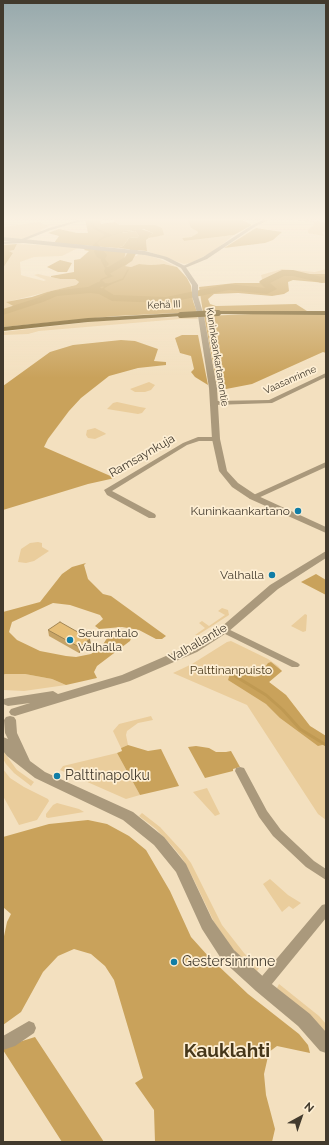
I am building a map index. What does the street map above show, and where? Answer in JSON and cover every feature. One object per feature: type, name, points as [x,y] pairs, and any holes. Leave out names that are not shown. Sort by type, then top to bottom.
[{"type":"highway","name":"Kehä III","points":[[3,329],[88,320],[181,314],[326,313]]},
{"type":"street","name":"Kuninkaankartanontie","points":[[186,271],[195,285],[195,294],[214,403],[216,439],[223,471],[235,485],[253,497],[326,530]]},
{"type":"street","name":"Vaasanrinne","points":[[214,403],[270,402],[326,375]]},
{"type":"street","name":"Ramsaynkuja","points":[[152,516],[110,493],[108,490],[185,444],[198,440],[216,439]]},
{"type":"street","points":[[253,497],[326,464]]},
{"type":"street","name":"Kuninkaankartanontie","points":[[302,520],[310,528],[326,536]]},
{"type":"street","name":"Valhallantie","points":[[8,712],[126,678],[156,666],[193,648],[224,630],[274,587],[326,554]]},
{"type":"street","name":"Valhallantie","points":[[309,566],[326,561]]},
{"type":"street","points":[[224,630],[295,665]]},
{"type":"street","points":[[8,712],[11,733],[25,763]]},
{"type":"street","points":[[3,742],[11,753],[52,782],[94,799],[128,816],[159,840],[181,868],[207,924],[228,955],[262,986],[304,1020],[326,1045]]},
{"type":"street","points":[[240,771],[263,814],[276,833],[310,864],[326,875]]},
{"type":"street","points":[[262,986],[326,909]]},
{"type":"street","points":[[3,1043],[10,1041],[29,1028]]},
{"type":"green space","points":[[3,271],[21,271],[21,275],[44,281],[46,280],[34,275],[38,274],[60,279],[75,279],[79,282],[76,285],[7,302],[16,307],[3,311]]},
{"type":"green space","points":[[273,271],[326,271],[326,274],[285,274],[263,283],[261,275]]},
{"type":"green space","points":[[197,316],[198,319],[180,319],[39,331],[28,334],[3,335],[3,332],[97,321]]},
{"type":"green space","points":[[149,382],[155,385],[151,390],[145,392],[135,392],[130,389]]},
{"type":"green space","points":[[117,402],[146,408],[142,413],[138,414],[107,409],[113,403]]},
{"type":"green space","points":[[95,428],[106,434],[95,439],[88,438],[86,435],[87,430]]},
{"type":"green space","points":[[30,543],[42,543],[42,547],[49,551],[34,561],[26,563],[18,562],[21,549]]},
{"type":"green space","points":[[222,608],[228,610],[229,615],[198,635],[195,635],[205,628],[199,623],[202,621],[209,626],[225,615],[218,611]]},
{"type":"green space","points":[[305,614],[307,615],[306,631],[303,632],[291,626]]},
{"type":"green space","name":"Palttinanpuisto","points":[[231,641],[268,659],[278,666],[282,671],[269,682],[286,695],[310,726],[326,736],[326,820],[318,814],[247,705],[173,673],[192,664]]},
{"type":"green space","points":[[25,674],[52,679],[66,685],[24,691],[3,690],[3,675]]},
{"type":"green space","points":[[151,716],[153,720],[138,723],[127,731],[126,735],[128,745],[121,748],[113,731],[119,724]]},
{"type":"green space","points":[[3,751],[17,770],[34,782],[31,786],[14,773],[6,764],[3,759]]},
{"type":"green space","points":[[117,753],[140,795],[126,799],[60,770],[63,766]]},
{"type":"green space","points":[[3,769],[10,778],[48,799],[49,801],[37,820],[19,825],[3,796]]},
{"type":"green space","points":[[207,788],[220,814],[215,816],[193,792]]},
{"type":"green space","points":[[57,803],[79,809],[84,812],[48,818],[46,817],[46,814],[53,805]]},
{"type":"green space","points":[[142,813],[160,827],[191,863],[222,925],[244,953],[259,968],[257,971],[253,970],[230,946],[214,922],[182,858],[156,829],[139,816]]},
{"type":"green space","points":[[270,879],[288,895],[301,903],[293,909],[289,906],[282,912],[263,884]]},
{"type":"green space","points":[[279,984],[319,1016],[326,1024],[326,1032],[277,988]]},
{"type":"shaded area","points":[[106,271],[111,271],[111,275],[114,276],[102,280],[105,283],[112,284],[106,287],[99,286],[93,288],[101,279],[108,276],[105,274]]},
{"type":"shaded area","points":[[181,271],[187,278],[191,286],[193,301],[197,312],[116,316],[3,327],[3,311],[15,307],[6,302],[32,297],[76,285],[79,282],[75,279],[60,279],[51,277],[74,272]]},
{"type":"shaded area","points":[[285,274],[326,274],[326,283],[293,280],[288,282],[289,291],[284,294],[272,296],[238,293],[214,294],[208,299],[210,304],[216,306],[296,304],[307,311],[203,312],[199,287],[235,283],[263,283]]},
{"type":"shaded area","points":[[252,314],[326,314],[326,353],[323,352],[252,384],[221,390],[217,384],[204,316]]},
{"type":"shaded area","points":[[182,335],[198,335],[208,385],[195,377],[191,372],[194,369],[191,356],[180,353],[175,338]]},
{"type":"shaded area","points":[[121,340],[135,341],[158,349],[154,361],[166,362],[166,365],[138,368],[109,376],[81,398],[69,411],[48,439],[44,447],[115,478],[88,484],[3,510],[3,386],[50,352],[73,345]]},
{"type":"shaded area","points":[[86,563],[84,565],[88,579],[103,594],[111,596],[166,636],[162,639],[156,639],[139,630],[122,627],[99,629],[95,626],[103,619],[100,615],[70,605],[53,603],[12,622],[9,632],[17,640],[40,651],[76,657],[91,654],[102,646],[111,632],[125,631],[133,633],[130,641],[97,666],[94,672],[97,678],[66,685],[52,679],[25,674],[3,675],[3,612],[40,602],[62,574],[72,567]]},
{"type":"shaded area","points":[[316,574],[326,580],[326,595],[301,582]]},
{"type":"shaded area","points":[[271,662],[282,671],[269,682],[286,695],[310,726],[326,736],[326,744],[318,746],[280,718],[266,704],[228,680],[230,674],[240,673],[255,677],[259,676],[268,663]]},
{"type":"shaded area","points":[[128,745],[148,751],[161,749],[179,786],[140,795],[117,753],[122,751],[121,748]]},
{"type":"shaded area","points":[[196,746],[209,748],[216,752],[231,751],[240,767],[233,769],[233,771],[205,778],[188,747]]},
{"type":"shaded area","points":[[88,820],[107,824],[129,836],[146,850],[170,891],[191,937],[209,957],[248,994],[299,1034],[308,1045],[310,1053],[277,1046],[269,1052],[264,1074],[266,1095],[275,1129],[272,1142],[155,1142],[154,1110],[135,1083],[143,1078],[114,980],[105,966],[91,954],[74,949],[58,956],[43,972],[21,1012],[3,1025],[3,941],[7,922],[11,914],[3,907],[3,837],[49,824]]},
{"type":"shaded area","points":[[35,1037],[104,1142],[62,1142],[3,1050],[3,1047]]},
{"type":"building","points":[[60,622],[90,639],[79,647],[48,630]]},
{"type":"waterway","points":[[101,291],[107,285],[123,279],[127,271]]},
{"type":"waterway","points":[[90,290],[101,291],[112,298],[166,300],[229,287],[267,291],[272,289],[264,282],[282,273],[293,273],[322,280],[326,279]]},
{"type":"waterway","points":[[90,290],[98,285]]},
{"type":"waterway","points":[[3,312],[40,300],[55,293],[90,290]]},
{"type":"waterway","points":[[235,676],[266,695],[283,710],[300,729],[326,745]]},
{"type":"place","name":"Kuninkaankartano","points":[[298,511]]},
{"type":"place","name":"Valhalla","points":[[272,575]]},
{"type":"place","name":"Seurantalo Valhalla","points":[[70,640]]},
{"type":"place","name":"Palttinapolku","points":[[57,776]]},
{"type":"place","name":"Gestersinrinne","points":[[174,962]]},
{"type":"district","name":"Kauklahti","points":[[227,1051]]}]
